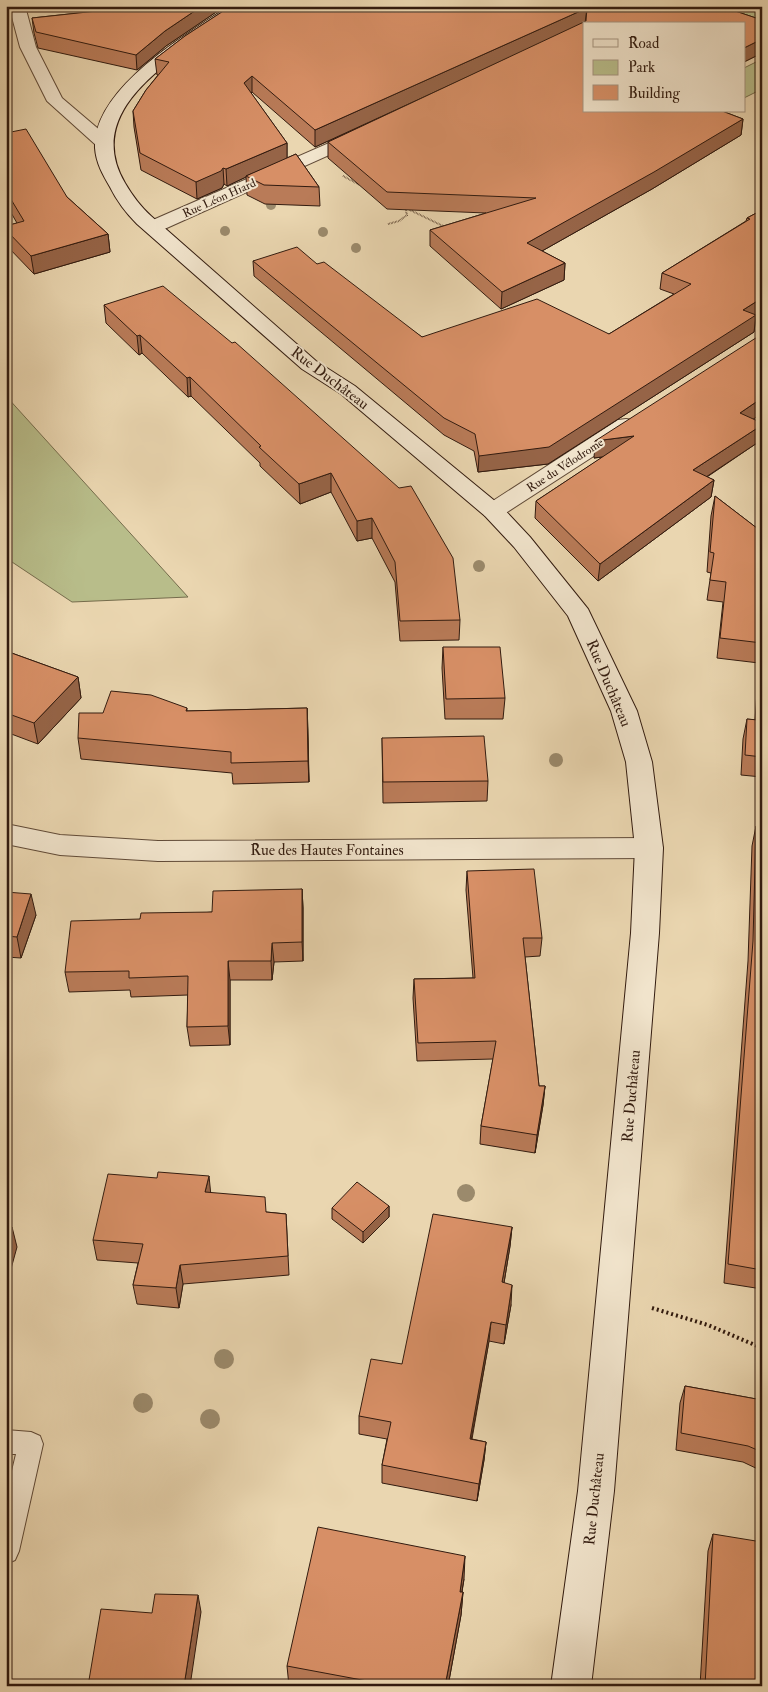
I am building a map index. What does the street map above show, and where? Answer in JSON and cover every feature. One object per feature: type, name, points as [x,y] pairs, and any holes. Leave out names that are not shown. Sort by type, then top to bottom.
[{"type":"street","points":[[17,6],[28,47],[55,101],[103,142]]},
{"type":"street","name":"Rue Duchâteau","points":[[240,6],[142,76],[119,103],[109,120],[103,142],[105,158],[111,174],[135,212],[309,365],[348,390],[493,511],[522,542],[579,614],[624,711],[639,762],[649,848],[645,933],[596,1491],[571,1686]]},
{"type":"street","name":"Rue Léon Hiard","points":[[154,227],[380,125]]},
{"type":"street","name":"Rue du Vélodrome","points":[[493,511],[640,416]]},
{"type":"street","name":"Rue des Hautes Fontaines","points":[[6,834],[60,844],[158,851],[649,848]]},
{"type":"lane","points":[[6,1442],[30,1444],[6,1551]]},
{"type":"path","points":[[303,161],[326,168],[360,185]]},
{"type":"path","points":[[388,224],[399,221],[407,215],[404,207],[448,228]]},
{"type":"path","points":[[612,1304],[652,1308],[682,1315],[762,1348]]},
{"type":"green space","points":[[704,6],[762,6],[762,26]]},
{"type":"green space","points":[[762,59],[762,89],[746,97],[746,67]]},
{"type":"green space","points":[[6,396],[188,597],[72,602],[6,558]]},
{"type":"building","points":[[143,6],[202,6],[165,31],[136,55],[36,32],[32,18]]},
{"type":"building","points":[[231,6],[590,6],[587,9],[589,11],[611,11],[620,6],[720,6],[762,20],[762,39],[746,47],[746,22],[584,22],[586,21],[587,8],[315,130],[252,76],[244,83],[287,143],[226,169],[223,168],[221,171],[196,182],[140,153],[133,111],[146,90],[169,62],[155,59],[185,36]]},
{"type":"building","points":[[583,22],[583,112],[725,112],[743,119],[654,172],[527,243],[565,263],[502,292],[430,230],[536,198],[387,192],[328,142]]},
{"type":"building","points":[[26,129],[67,197],[108,234],[31,256],[6,230],[6,226],[24,221],[6,191],[6,133]]},
{"type":"building","points":[[296,154],[319,187],[264,185],[246,176]]},
{"type":"building","points":[[762,210],[762,298],[743,310],[756,315],[549,447],[479,456],[475,434],[444,418],[253,261],[297,247],[317,264],[324,262],[422,337],[537,299],[609,334],[691,284],[662,273]]},
{"type":"building","points":[[163,286],[232,343],[235,342],[399,488],[411,486],[453,558],[460,620],[400,621],[395,562],[372,518],[357,521],[331,473],[299,484],[259,447],[261,446],[190,377],[187,378],[104,305]]},
{"type":"building","points":[[762,334],[762,398],[740,413],[762,423],[762,425],[693,470],[714,480],[600,564],[536,501],[634,436],[595,441]]},
{"type":"building","points":[[715,496],[762,532],[762,643],[720,638],[726,582],[710,580],[714,553],[710,552]]},
{"type":"building","points":[[443,647],[500,647],[505,698],[446,699]]},
{"type":"building","points":[[6,651],[78,677],[34,723],[6,713]]},
{"type":"building","points":[[762,663],[762,757],[745,755],[747,719],[758,720]]},
{"type":"building","points":[[111,691],[151,695],[187,708],[186,711],[307,708],[308,761],[231,763],[231,752],[78,738],[79,713],[103,713]]},
{"type":"building","points":[[484,736],[488,781],[383,782],[382,738]]},
{"type":"building","points":[[756,826],[762,827],[762,1270],[728,1264],[753,941]]},
{"type":"building","points":[[534,869],[542,938],[523,938],[539,1086],[545,1086],[537,1135],[481,1126],[496,1041],[418,1043],[414,979],[475,978],[467,871]]},
{"type":"building","points":[[302,889],[302,942],[272,943],[271,961],[228,961],[228,1026],[187,1027],[188,976],[129,978],[129,971],[65,972],[71,921],[140,919],[141,913],[212,912],[213,891]]},
{"type":"building","points":[[6,892],[31,894],[17,937],[6,936]]},
{"type":"building","points":[[158,1172],[209,1176],[205,1192],[265,1197],[266,1212],[286,1214],[288,1256],[180,1265],[176,1288],[133,1285],[143,1244],[93,1240],[108,1174],[157,1178]]},
{"type":"building","points":[[357,1182],[389,1206],[363,1232],[332,1208]]},
{"type":"building","points":[[433,1214],[512,1227],[502,1282],[512,1285],[506,1325],[491,1322],[470,1439],[486,1442],[479,1484],[382,1465],[391,1422],[359,1416],[371,1359],[402,1364]]},
{"type":"building","points":[[6,1227],[12,1227],[6,1247]]},
{"type":"building","points":[[685,1386],[762,1400],[762,1452],[748,1446],[681,1433]]},
{"type":"building","points":[[318,1527],[465,1556],[460,1592],[463,1592],[445,1686],[394,1686],[287,1666]]},
{"type":"building","points":[[713,1534],[762,1542],[762,1686],[705,1686]]},
{"type":"building","points":[[155,1594],[198,1595],[184,1686],[88,1686],[101,1609],[152,1613]]}]
